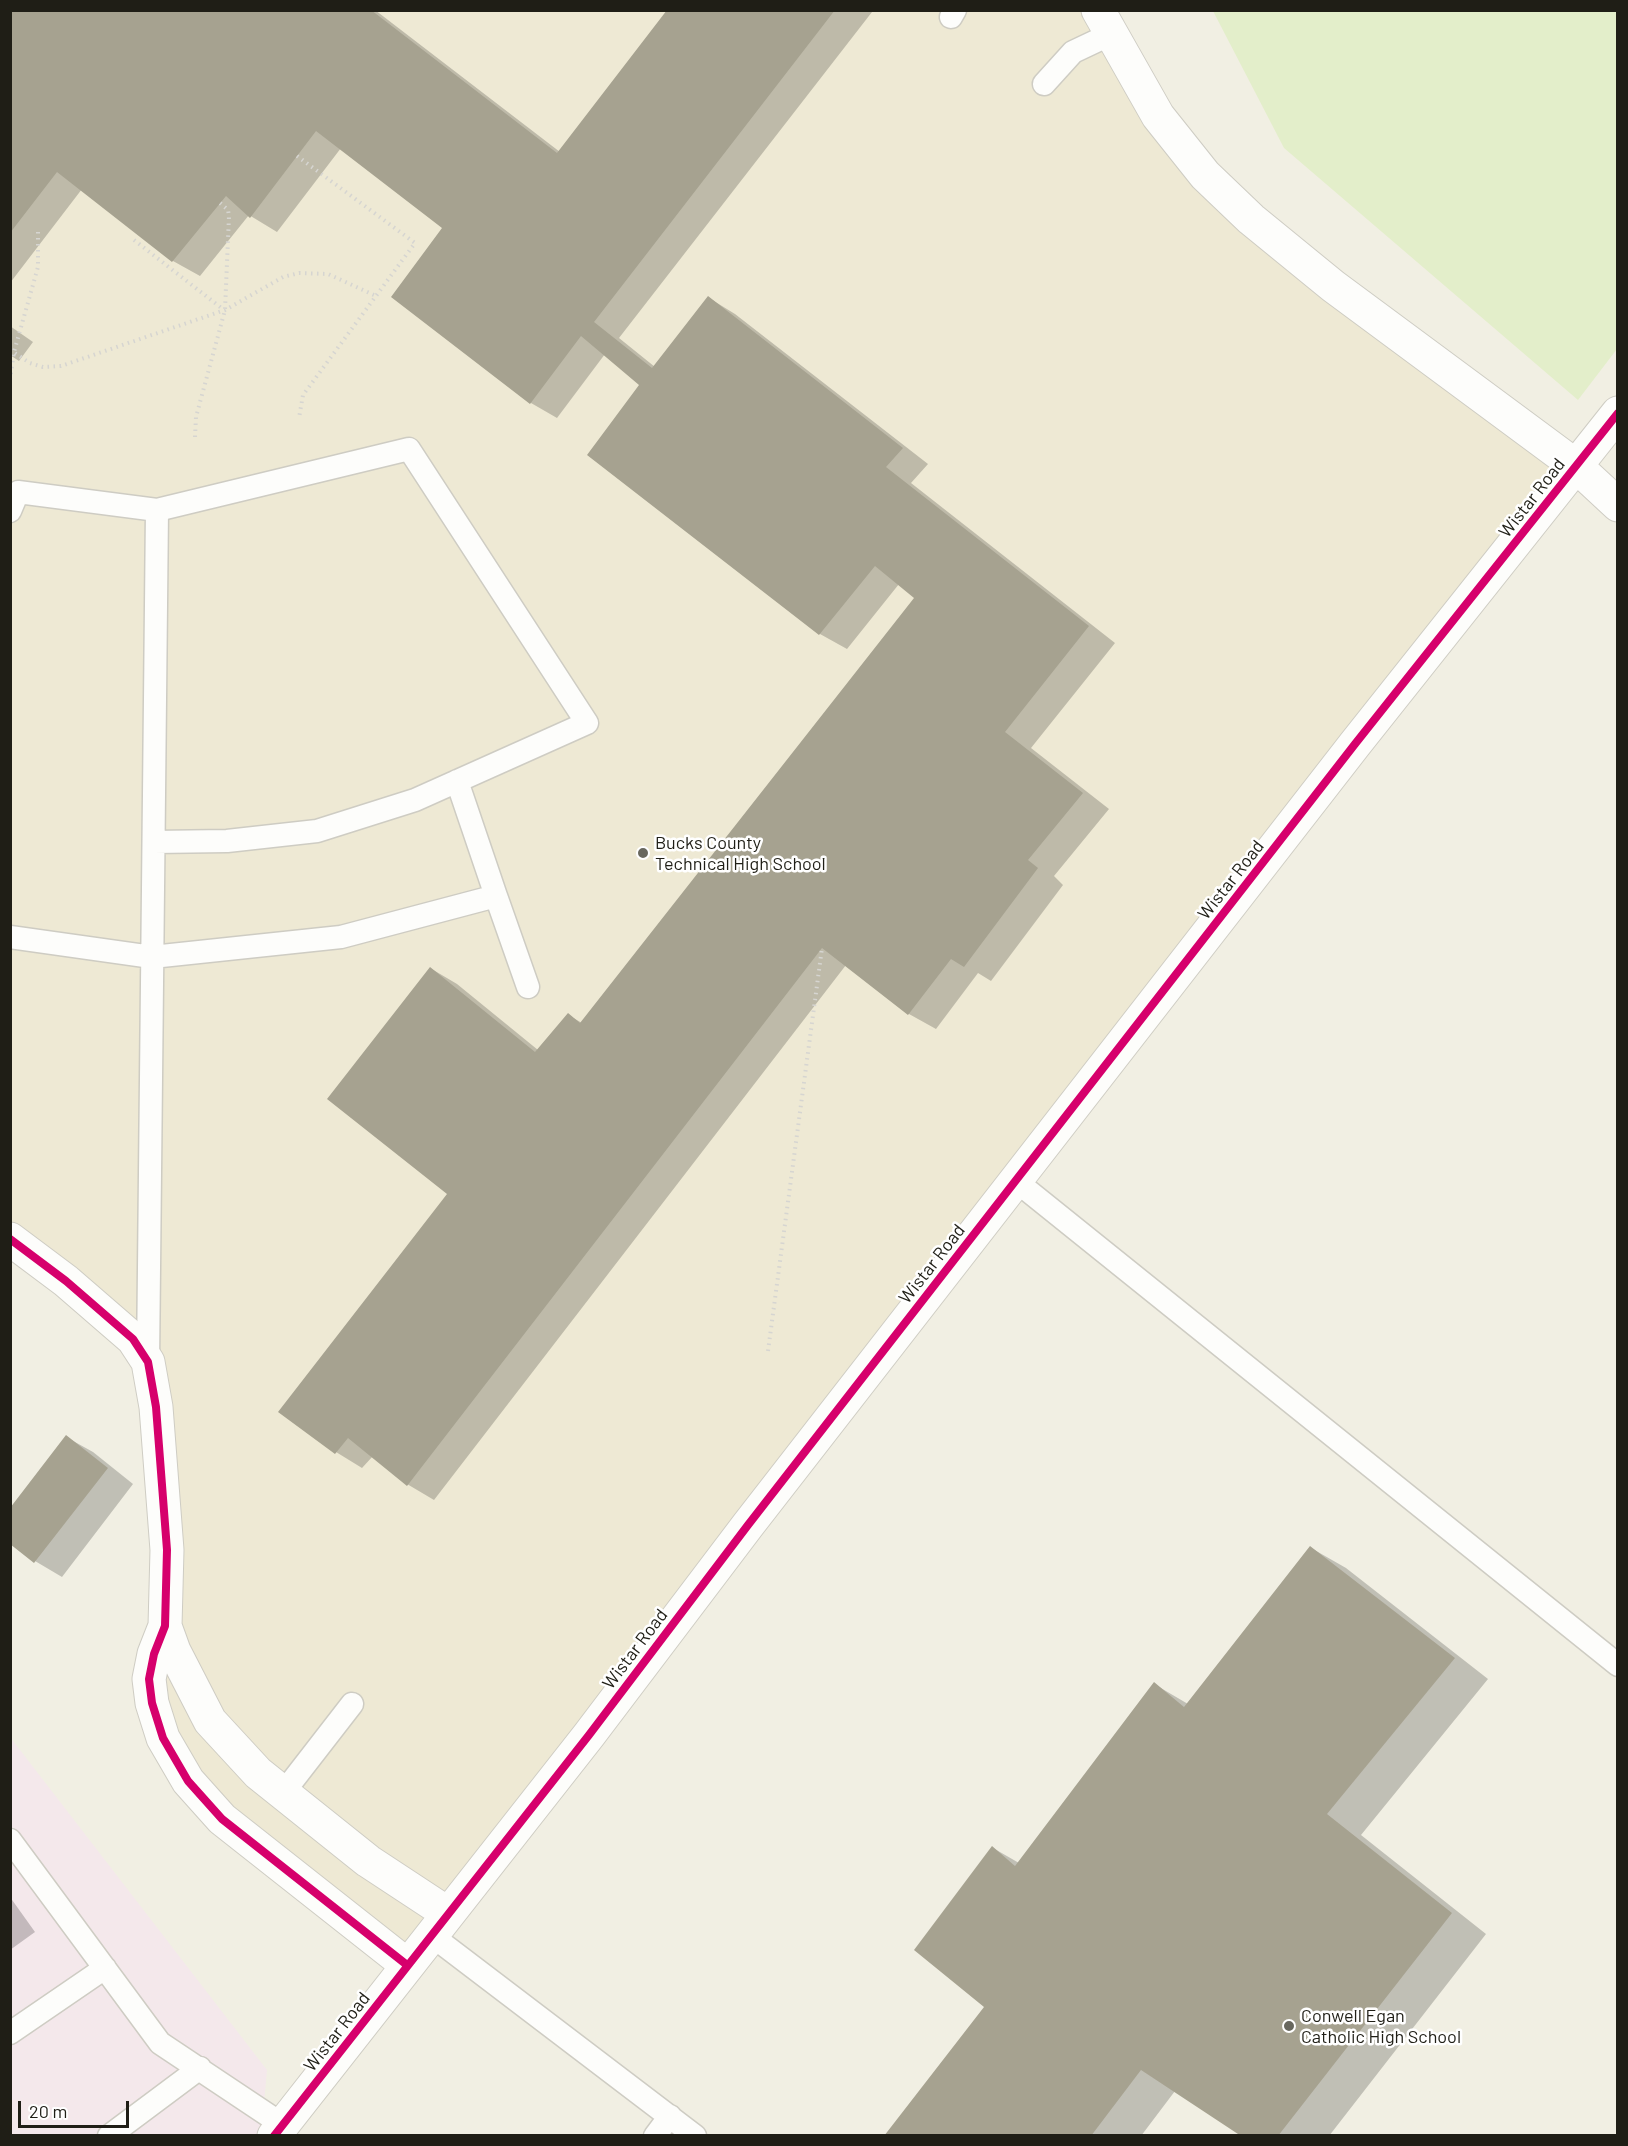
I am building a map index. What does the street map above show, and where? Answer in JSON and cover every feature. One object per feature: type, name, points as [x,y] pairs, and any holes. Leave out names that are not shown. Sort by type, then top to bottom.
[{"type":"street","points":[[1105,22],[1158,116],[1204,176],[1251,219],[1333,286],[1576,466],[1617,505]]},
{"type":"street","name":"Wistar Road","points":[[278,2130],[589,1735],[748,1526],[1355,744],[1617,413]]},
{"type":"street","points":[[10,1239],[66,1281],[133,1339],[148,1362],[156,1407],[167,1550],[165,1626],[154,1654],[149,1678],[152,1703],[163,1738],[188,1781],[222,1820],[407,1965]]},
{"type":"street","points":[[165,1626],[174,1651],[210,1721],[258,1773],[368,1861],[439,1924]]},
{"type":"lane","points":[[1044,84],[1105,22]]},
{"type":"lane","points":[[10,511],[18,492],[157,510],[409,449],[587,723],[415,800],[317,831],[227,841],[154,842]]},
{"type":"lane","points":[[148,1362],[157,510]]},
{"type":"lane","points":[[457,781],[528,987]]},
{"type":"lane","points":[[10,937],[153,957],[341,937],[496,896]]},
{"type":"lane","points":[[1016,1181],[1617,1665]]},
{"type":"lane","points":[[283,1793],[352,1704]]},
{"type":"lane","points":[[10,1840],[160,2043],[200,2068],[278,2130]]},
{"type":"lane","points":[[439,1924],[695,2136]]},
{"type":"lane","points":[[10,2033],[105,1968]]},
{"type":"lane","points":[[109,2136],[200,2068]]},
{"type":"lane","points":[[655,2136],[670,2116]]},
{"type":"path","points":[[297,156],[415,243],[303,395],[299,418]]},
{"type":"path","points":[[195,437],[196,417],[225,310],[229,216],[228,210],[220,203]]},
{"type":"path","points":[[10,380],[12,351],[38,267],[38,231]]},
{"type":"path","points":[[134,240],[225,310]]},
{"type":"path","points":[[12,351],[30,363],[43,367],[61,366],[225,310],[283,277],[299,273],[328,274],[376,296]]},
{"type":"path","points":[[768,1352],[822,948]]},
{"type":"shaded area","name":"Bucks County Technical High School","points":[[10,11],[1098,11],[1205,175],[1576,466],[407,1965],[188,1781],[154,1654],[148,1362],[11,1239]]},
{"type":"shaded area","points":[[10,1737],[267,2070],[261,2135],[11,2135]]},
{"type":"green space","points":[[1213,11],[1617,11],[1617,349],[1578,400],[1284,148]]},
{"type":"building","points":[[10,10],[371,10],[557,153],[667,10],[835,10],[594,322],[652,368],[708,296],[903,448],[886,467],[1089,626],[1005,732],[1083,793],[1028,860],[1038,868],[964,967],[951,959],[908,1015],[822,948],[407,1486],[348,1438],[335,1454],[278,1412],[447,1194],[327,1099],[430,967],[535,1052],[568,1013],[580,1023],[914,598],[875,566],[819,635],[587,455],[639,385],[581,336],[530,404],[391,297],[442,228],[316,131],[250,218],[226,196],[172,262],[57,172],[10,233]]},
{"type":"building","points":[[66,1435],[108,1468],[34,1563],[10,1544],[10,1508]]},
{"type":"building","points":[[1310,1546],[1455,1658],[1327,1814],[1452,1913],[1278,2136],[1241,2136],[1141,2070],[1091,2136],[884,2136],[984,2007],[914,1950],[992,1846],[1015,1866],[1154,1682],[1184,1707]]},
{"type":"cycle path","points":[[274,2136],[589,1735],[748,1525],[1355,744],[1618,413]]},
{"type":"cycle path","points":[[10,1239],[66,1281],[133,1339],[148,1362],[156,1407],[167,1550],[165,1626],[154,1654],[149,1679],[152,1703],[163,1738],[188,1781],[222,1819],[407,1965]]},
{"type":"place","name":"Bucks County Technical High School","points":[[643,853]]},
{"type":"place","name":"Conwell Egan Catholic High School","points":[[1289,2026]]}]
